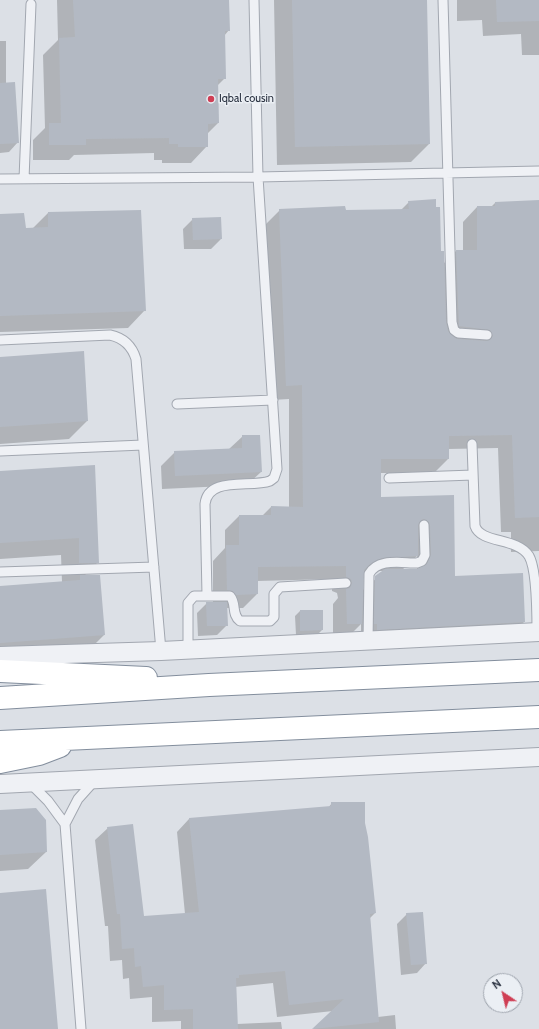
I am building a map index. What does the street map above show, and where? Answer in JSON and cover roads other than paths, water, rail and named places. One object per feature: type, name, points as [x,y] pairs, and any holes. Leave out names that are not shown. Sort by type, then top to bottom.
[{"type":"highway","points":[[0,698],[209,685],[539,670]]},
{"type":"highway","points":[[0,672],[123,676],[209,685]]},
{"type":"highway","points":[[0,742],[539,717]]},
{"type":"highway","points":[[0,762],[46,752],[73,739]]},
{"type":"street","points":[[0,656],[368,642],[538,632]]},
{"type":"street","points":[[0,784],[28,781],[539,757]]},
{"type":"lane","points":[[207,595],[206,499],[211,490],[216,487],[265,482],[274,478],[277,469],[258,177],[254,0]]},
{"type":"lane","points":[[443,0],[452,326],[458,333],[487,336]]},
{"type":"lane","points":[[24,179],[31,4]]},
{"type":"lane","points":[[0,179],[258,177],[539,171]]},
{"type":"lane","points":[[0,340],[110,335],[124,340],[134,352],[136,359],[161,651]]},
{"type":"lane","points":[[177,404],[273,400]]},
{"type":"lane","points":[[472,444],[476,530],[482,535],[520,546],[529,556],[533,569],[538,632]]},
{"type":"lane","points":[[0,451],[143,445]]},
{"type":"lane","points":[[389,478],[473,475]]},
{"type":"lane","points":[[368,642],[369,574],[374,567],[382,563],[417,563],[422,561],[424,555],[424,525]]},
{"type":"lane","points":[[0,572],[154,567]]},
{"type":"lane","points":[[188,650],[188,603],[194,596],[230,596],[233,599],[235,616],[240,621],[268,621],[274,617],[274,594],[280,587],[346,583]]},
{"type":"lane","points":[[81,1029],[65,824],[78,799],[98,778]]},
{"type":"lane","points":[[28,781],[48,801],[65,824]]},
{"type":"place","name":"Iqbal cousin","points":[[211,99]]}]
